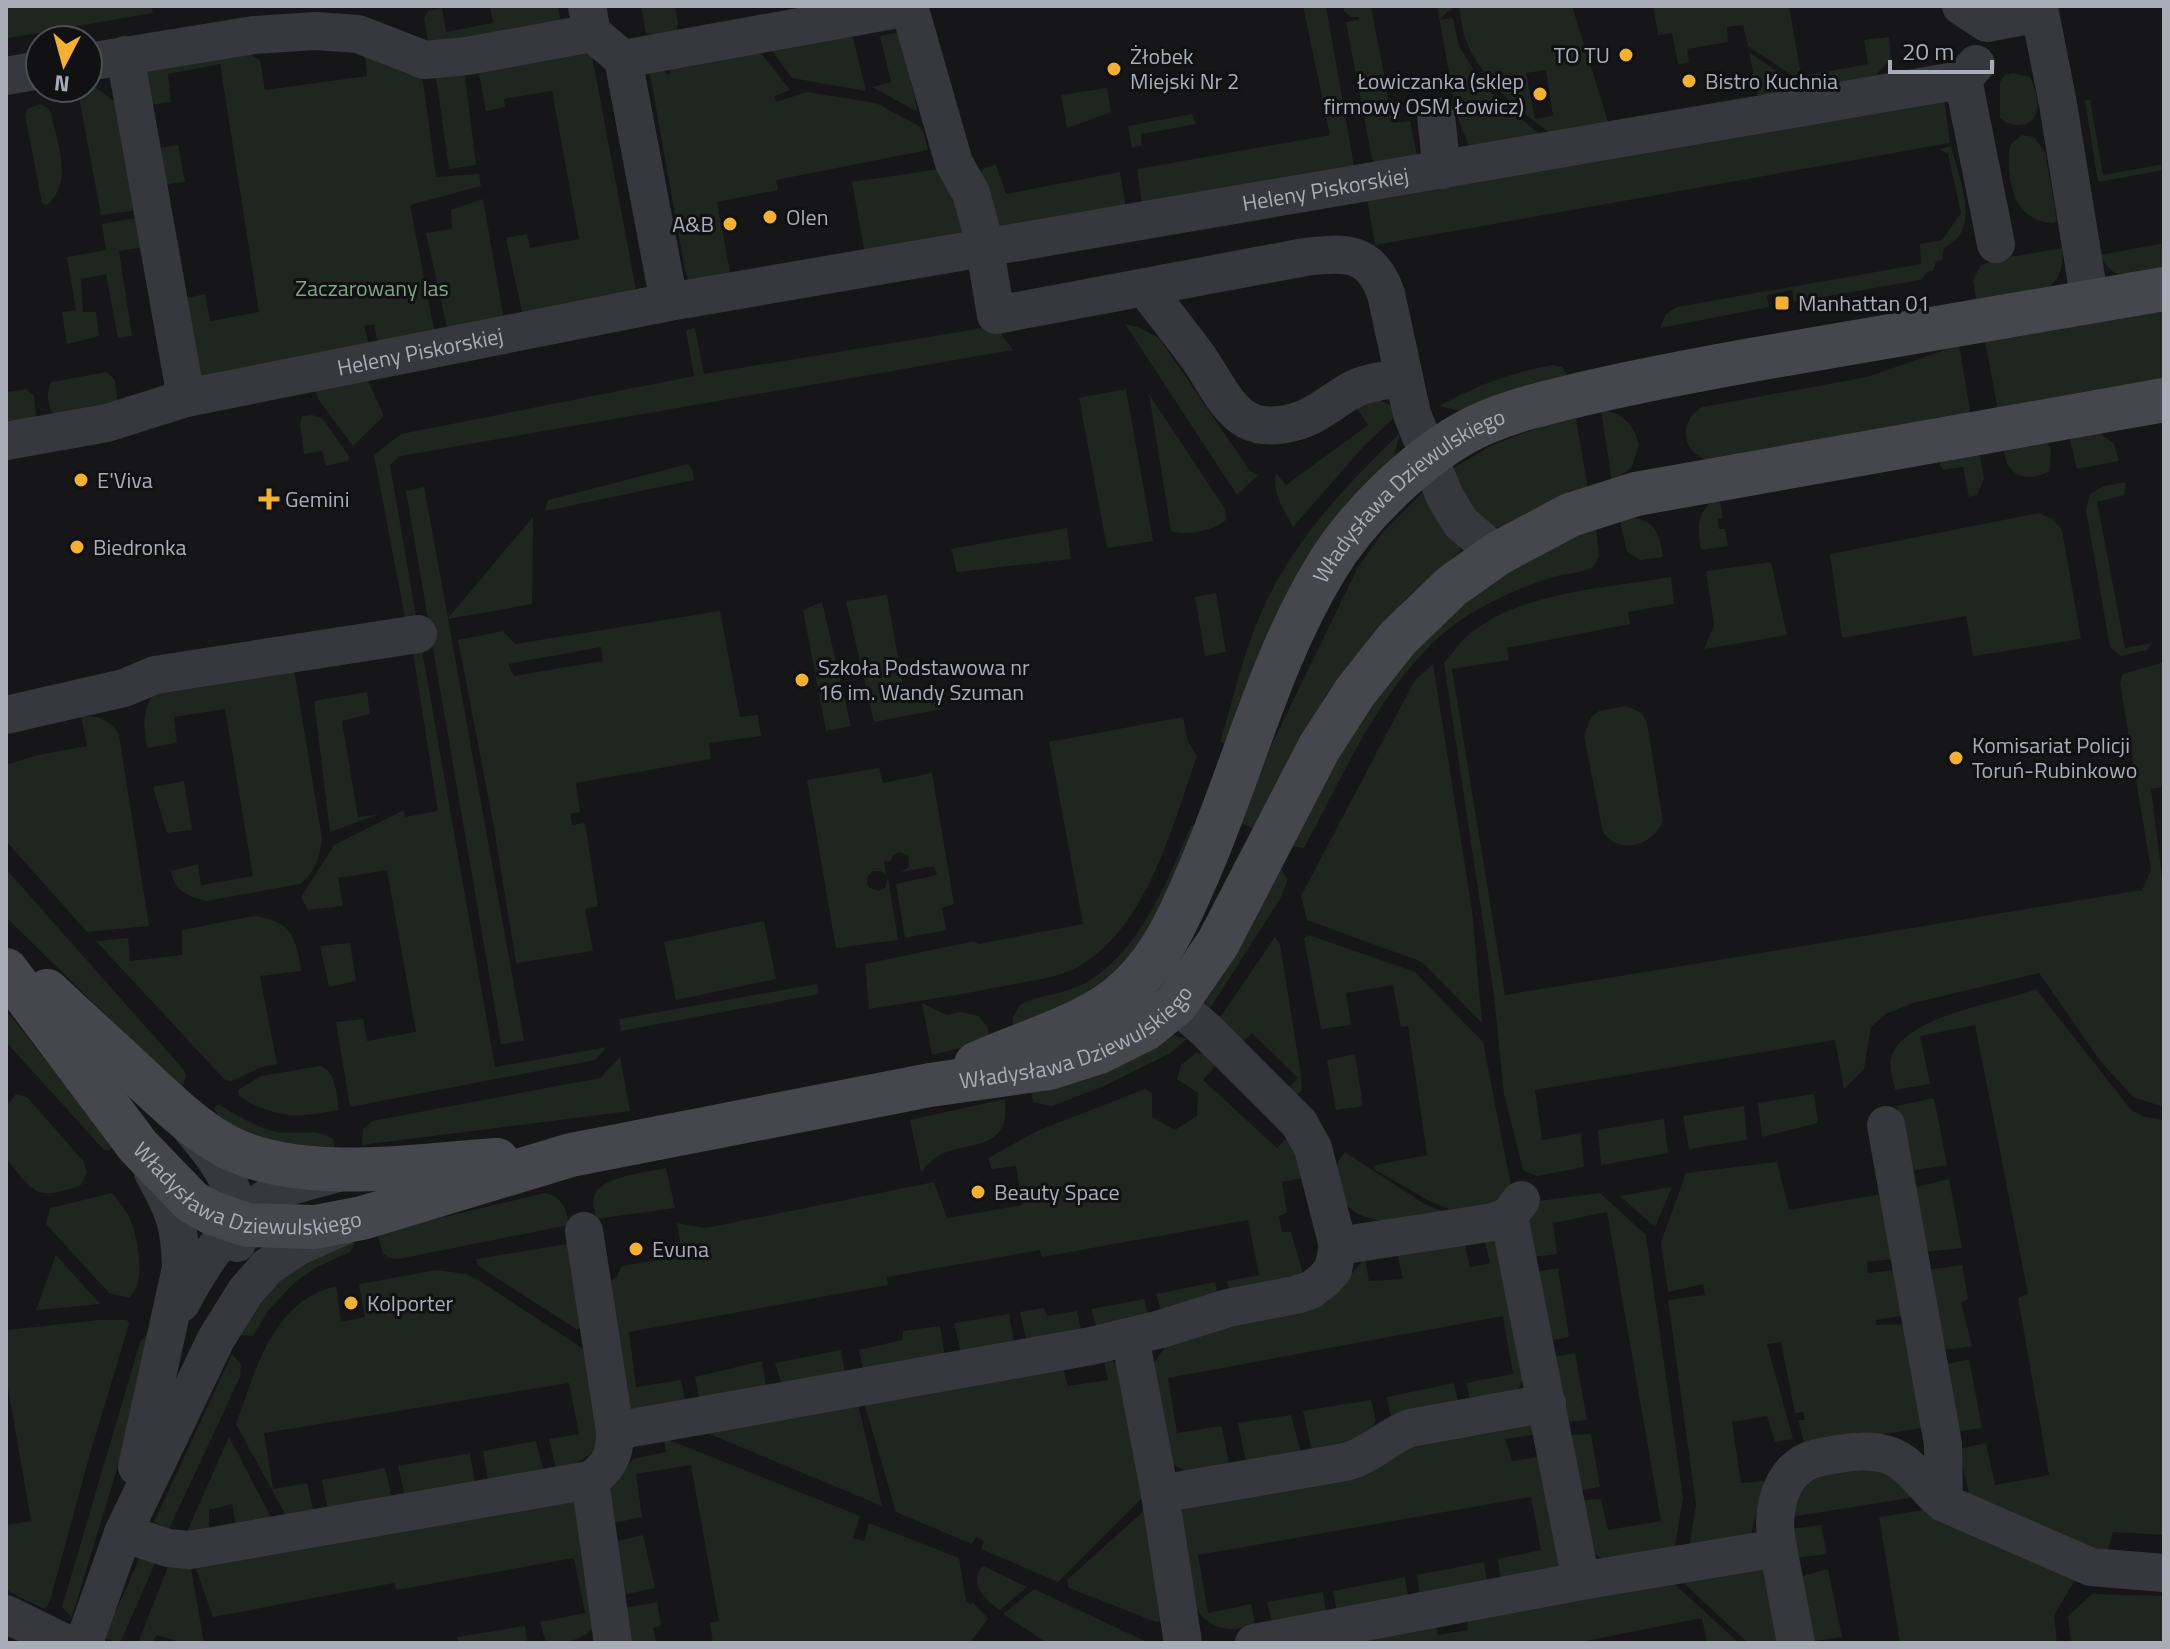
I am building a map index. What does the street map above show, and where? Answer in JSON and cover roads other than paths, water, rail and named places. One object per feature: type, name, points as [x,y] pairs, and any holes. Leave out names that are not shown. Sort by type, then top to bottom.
[{"type":"street","points":[[623,59],[909,6],[954,163],[971,193],[996,315],[1305,257],[1348,255],[1361,258],[1379,276],[1383,285],[1412,414],[1445,497],[1461,523],[1497,554]]},
{"type":"street","points":[[1961,6],[1987,23],[2040,13],[2090,302]]},
{"type":"street","points":[[104,59],[254,35],[315,31],[358,34],[425,60],[467,56],[590,20],[623,59],[669,302]]},
{"type":"street","points":[[125,55],[178,401]]},
{"type":"street","name":"Heleny Piskorskiej","points":[[6,441],[107,423],[178,401],[669,302],[1442,170],[1970,71],[1996,244]]},
{"type":"street","points":[[1436,116],[1442,170]]},
{"type":"street","points":[[1145,288],[1235,411],[1258,424],[1269,427],[1301,420],[1366,384],[1402,378]]},
{"type":"street","name":"Władysława Dziewulskiego","points":[[930,1085],[1084,1018],[1117,998],[1142,974],[1166,942],[1180,915],[1219,825],[1284,656],[1327,566],[1393,488],[1428,457],[1465,432],[1520,410],[1651,378],[2164,289]]},
{"type":"street","name":"Władysława Dziewulskiego","points":[[6,970],[138,1146],[192,1202],[239,1222],[282,1228],[315,1227],[362,1218],[571,1155],[930,1085],[1049,1068],[1099,1052],[1145,1029],[1176,1004],[1218,943],[1319,748],[1355,692],[1398,638],[1452,586],[1497,554],[1570,515],[1636,494],[2164,400]]},
{"type":"street","points":[[6,715],[124,688],[155,675],[418,634]]},
{"type":"street","name":"Władysława Dziewulskiego","points":[[6,953],[178,1112],[226,1146],[259,1159],[302,1168],[353,1169],[571,1155]]},
{"type":"street","points":[[615,1431],[1130,1337],[1228,1308],[1295,1295],[1311,1290],[1324,1280],[1333,1270],[1338,1246],[1313,1148],[1299,1123],[1142,974]]},
{"type":"street","points":[[178,1112],[220,1162],[232,1189],[239,1222],[236,1257],[216,1339]]},
{"type":"street","points":[[1886,1125],[1943,1444],[1944,1503]]},
{"type":"street","points":[[123,1533],[181,1268],[180,1234],[173,1209],[138,1146]]},
{"type":"street","points":[[171,1323],[199,1269],[261,1201],[286,1188],[353,1169]]},
{"type":"street","points":[[1338,1246],[1494,1222],[1515,1208],[1547,1403],[1581,1581]]},
{"type":"street","points":[[84,1643],[123,1533],[216,1339],[246,1291],[267,1267],[297,1247],[362,1218]]},
{"type":"street","points":[[123,1533],[168,1548],[190,1550],[590,1480],[601,1473],[609,1463],[615,1431],[584,1231]]},
{"type":"street","points":[[1130,1337],[1160,1494],[1183,1643]]},
{"type":"street","points":[[1160,1494],[1345,1462],[1367,1455],[1393,1435],[1410,1428],[1547,1403]]},
{"type":"street","points":[[1796,1643],[1773,1528],[1776,1504],[1795,1471],[1806,1462],[1819,1458],[1869,1451],[1890,1455],[1905,1464],[1944,1503],[2091,1567],[2164,1573]]},
{"type":"street","points":[[590,1480],[613,1643]]},
{"type":"street","points":[[1254,1643],[1581,1581],[1778,1548]]},
{"type":"street","points":[[6,1614],[65,1643]]},
{"type":"place","name":"TO TU","points":[[1626,55]]},
{"type":"place","name":"Żłobek Miejski Nr 2","points":[[1114,69]]},
{"type":"place","name":"Bistro Kuchnia","points":[[1689,81]]},
{"type":"place","name":"Łowiczanka (sklep firmowy OSM Łowicz)","points":[[1540,94]]},
{"type":"place","name":"Olen","points":[[770,217]]},
{"type":"place","name":"A&B","points":[[730,224]]},
{"type":"place","name":"Manhattan 01","points":[[1782,303]]},
{"type":"place","name":"E'Viva","points":[[81,480]]},
{"type":"place","name":"Gemini","points":[[269,499]]},
{"type":"place","name":"Biedronka","points":[[77,547]]},
{"type":"place","name":"Szkoła Podstawowa nr 16 im. Wandy Szuman","points":[[802,680]]},
{"type":"place","name":"Komisariat Policji Toruń-Rubinkowo","points":[[1956,758]]},
{"type":"place","name":"Beauty Space","points":[[978,1192]]},
{"type":"place","name":"Evuna","points":[[636,1249]]},
{"type":"place","name":"Kolporter","points":[[351,1303]]},
{"type":"park label","name":"Zaczarowany las","points":[[372,288]]}]
